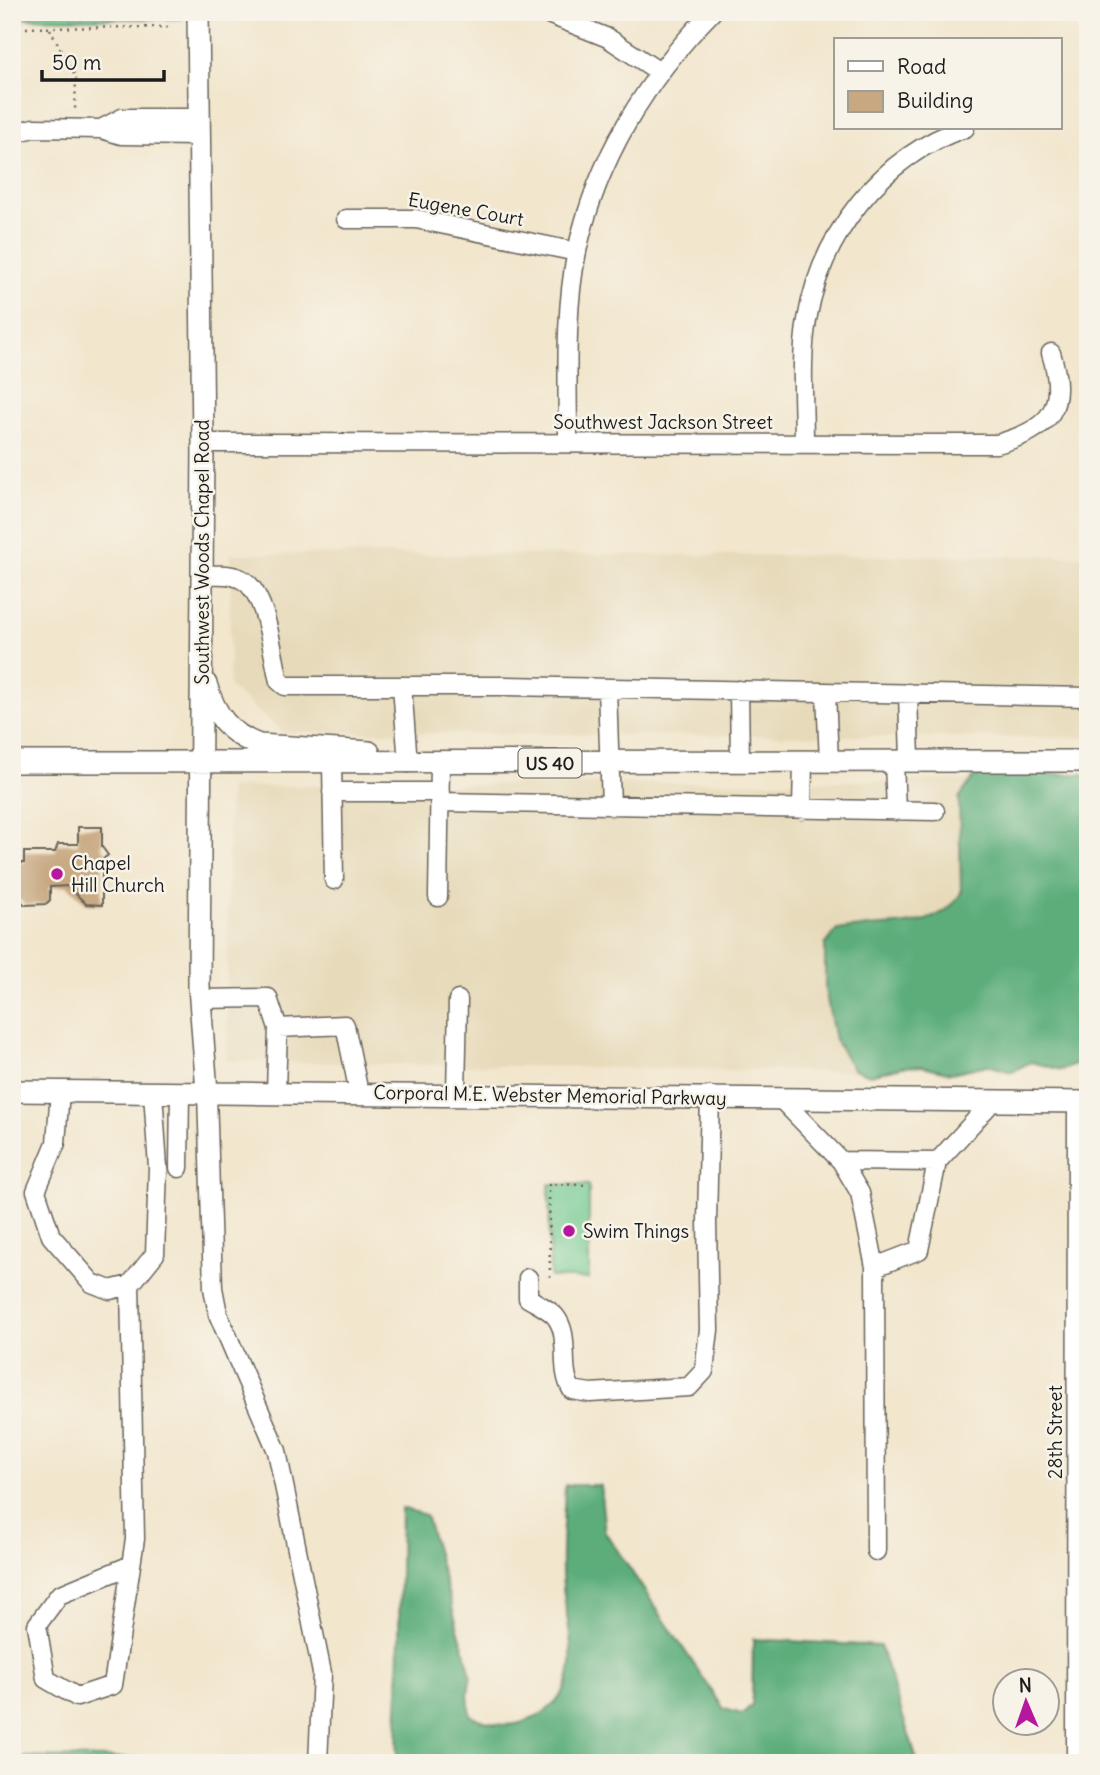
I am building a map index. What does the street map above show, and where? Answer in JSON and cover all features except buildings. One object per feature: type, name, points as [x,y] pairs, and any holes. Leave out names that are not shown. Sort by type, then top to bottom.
[{"type":"main road","name":"Southwest Woods Chapel Road","points":[[198,12],[203,443],[200,999],[207,1092]]},
{"type":"main road","points":[[202,669],[211,701],[221,720],[233,733],[246,741],[259,745],[378,753],[408,763]]},
{"type":"main road","name":"US 40","points":[[12,762],[201,764],[1088,761]]},
{"type":"main road","name":"Corporal M.E. Webster Memorial Parkway","points":[[12,1091],[456,1093],[1083,1102]]},
{"type":"street","points":[[543,12],[608,38],[658,71]]},
{"type":"street","points":[[568,443],[568,355],[577,252],[604,166],[631,114],[658,71],[712,12]]},
{"type":"street","points":[[12,134],[33,128],[101,129],[122,118],[198,127]]},
{"type":"street","points":[[804,443],[803,357],[807,321],[816,280],[835,237],[861,198],[893,169],[932,142],[960,130]]},
{"type":"street","name":"Eugene Court","points":[[346,219],[427,221],[577,252]]},
{"type":"street","name":"Southwest Jackson Street","points":[[203,443],[997,444],[1023,437],[1043,423],[1058,403],[1058,377],[1051,354]]},
{"type":"street","points":[[203,575],[227,575],[244,580],[261,599],[279,681],[285,686],[1088,696]]},
{"type":"street","points":[[402,686],[408,763]]},
{"type":"street","points":[[607,688],[611,806]]},
{"type":"street","points":[[739,690],[740,762]]},
{"type":"street","points":[[826,692],[829,762]]},
{"type":"street","points":[[896,811],[908,693]]},
{"type":"street","points":[[802,810],[803,762]]},
{"type":"street","points":[[332,763],[334,880]]},
{"type":"street","points":[[438,897],[440,763]]},
{"type":"street","points":[[332,792],[611,806],[935,811]]},
{"type":"street","points":[[200,999],[268,998],[278,1028],[276,1092]]},
{"type":"street","points":[[456,1093],[458,1000]]},
{"type":"street","points":[[278,1028],[345,1025],[359,1093]]},
{"type":"street","points":[[60,1091],[55,1143],[36,1191],[51,1236],[92,1283],[110,1290],[130,1285],[155,1254],[158,1168],[153,1092]]},
{"type":"street","points":[[179,1168],[180,1092]]},
{"type":"street","points":[[207,1092],[213,1288],[218,1314],[277,1451],[322,1673],[318,1763]]},
{"type":"street","points":[[528,1278],[528,1297],[556,1317],[563,1335],[564,1378],[572,1390],[590,1393],[689,1387],[704,1371],[709,1330],[707,1222],[710,1096]]},
{"type":"street","points":[[780,1098],[841,1161],[860,1193],[875,1267],[876,1551]]},
{"type":"street","points":[[875,1267],[919,1250],[937,1162],[993,1101]]},
{"type":"street","name":"28th Street","points":[[1076,1763],[1083,1102]]},
{"type":"street","points":[[841,1161],[937,1162]]},
{"type":"street","points":[[158,1168],[209,1167]]},
{"type":"street","points":[[130,1285],[135,1539],[113,1685],[77,1697],[46,1679],[37,1625],[59,1595],[131,1565]]},
{"type":"path","points":[[12,28],[172,27]]},
{"type":"path","points":[[50,29],[76,78],[75,111]]},
{"type":"path","points":[[550,1277],[549,1184],[589,1185]]},
{"type":"shaded area","points":[[231,554],[1088,556],[1088,738],[283,732],[229,687]]},
{"type":"shaded area","points":[[971,780],[965,787],[958,848],[961,893],[953,906],[940,915],[900,925],[876,929],[852,927],[853,1069],[862,1072],[226,1061],[229,787]]},
{"type":"green space","points":[[12,12],[182,12],[182,19],[12,18]]},
{"type":"green space","points":[[976,774],[1088,774],[1088,1066],[1075,1064],[1061,1070],[1031,1062],[1011,1072],[988,1065],[951,1073],[922,1066],[902,1067],[870,1075],[853,1069],[835,1040],[825,989],[825,945],[837,930],[922,921],[950,906],[961,893],[959,798]]},
{"type":"green space","name":"Swim Things","points":[[549,1184],[589,1185],[589,1279],[550,1277]]},
{"type":"green space","points":[[565,1485],[600,1485],[605,1532],[724,1709],[742,1714],[752,1705],[753,1639],[880,1646],[918,1763],[397,1763],[401,1508],[426,1515],[471,1674],[468,1693],[470,1715],[494,1724],[511,1725],[536,1717],[554,1704],[565,1688],[570,1670],[571,1651],[562,1571]]},
{"type":"green space","points":[[12,1757],[201,1759],[201,1763],[12,1763]]},
{"type":"place","name":"Chapel Hill Church","points":[[57,874]]},
{"type":"place","name":"Swim Things","points":[[569,1231]]}]
